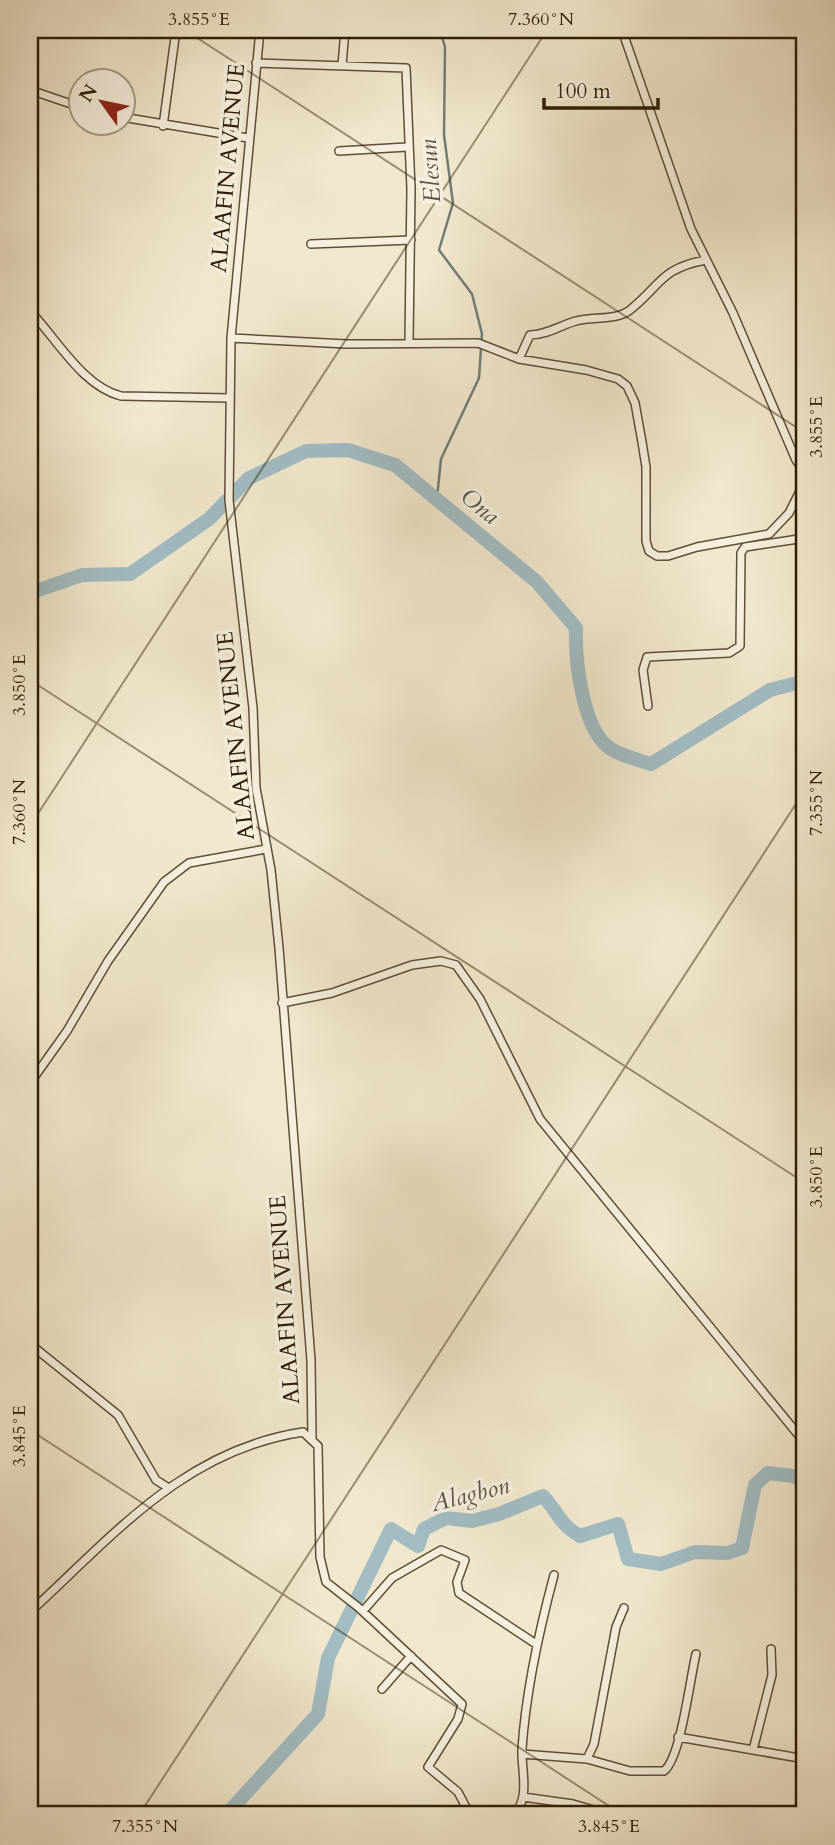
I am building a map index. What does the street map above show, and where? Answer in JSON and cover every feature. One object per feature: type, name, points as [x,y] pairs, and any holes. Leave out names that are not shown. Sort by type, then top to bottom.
[{"type":"street","points":[[163,126],[176,30]]},
{"type":"street","name":"ALAAFIN AVENUE","points":[[260,30],[231,338],[229,500],[253,708],[256,788],[279,948],[311,1360],[312,1438],[319,1456],[323,1574],[326,1583],[361,1609]]},
{"type":"street","points":[[342,65],[345,30]]},
{"type":"street","points":[[622,30],[681,204],[733,313],[796,460],[805,472]]},
{"type":"street","points":[[256,63],[407,68],[411,240],[409,342]]},
{"type":"street","points":[[30,90],[66,102]]},
{"type":"street","points":[[136,120],[248,138]]},
{"type":"street","points":[[339,151],[407,147]]},
{"type":"street","points":[[311,244],[411,240]]},
{"type":"street","points":[[519,359],[530,335],[561,329],[575,321],[628,312],[658,280],[688,264],[706,260]]},
{"type":"street","points":[[30,311],[84,373],[107,392],[121,396],[230,398]]},
{"type":"street","points":[[231,338],[346,344],[409,342],[484,345],[519,359],[610,376],[627,386],[635,403],[646,467],[646,541],[653,554],[668,556],[697,547],[769,534],[789,513],[805,481]]},
{"type":"street","points":[[773,529],[780,543]]},
{"type":"street","points":[[648,706],[643,670],[647,657],[730,653],[737,649],[741,642],[741,553],[749,546],[805,538]]},
{"type":"street","points":[[30,1083],[67,1031],[108,961],[163,882],[189,863],[266,849]]},
{"type":"street","points":[[282,1003],[332,993],[412,965],[441,961],[456,965],[480,999],[540,1119],[805,1444]]},
{"type":"street","points":[[30,1344],[118,1415],[156,1480],[167,1487]]},
{"type":"street","points":[[30,1612],[167,1487],[204,1463],[253,1443],[303,1432],[312,1438]]},
{"type":"street","points":[[470,1815],[458,1792],[428,1767],[463,1707],[361,1609],[392,1578],[441,1550],[465,1560],[457,1581],[458,1593],[536,1644]]},
{"type":"street","points":[[515,1814],[523,1797],[522,1754],[536,1644],[554,1575]]},
{"type":"street","points":[[587,1759],[594,1744],[616,1627],[624,1608]]},
{"type":"street","points":[[753,1750],[772,1675],[771,1649]]},
{"type":"street","points":[[522,1754],[587,1759],[630,1771],[664,1771],[671,1765],[696,1654]]},
{"type":"street","points":[[382,1689],[411,1656]]},
{"type":"street","points":[[678,1737],[805,1759]]},
{"type":"street","points":[[523,1797],[573,1804],[611,1815]]},
{"type":"waterway","name":"Elesun","points":[[437,498],[441,459],[479,378],[482,334],[472,294],[439,250],[453,203],[444,135],[445,47],[440,30]]},
{"type":"waterway","name":"Ona","points":[[30,593],[82,575],[130,574],[209,519],[249,478],[306,451],[348,450],[395,465],[537,582],[576,628],[579,675],[587,711],[601,740],[611,749],[651,764],[770,690],[805,681]]},
{"type":"waterway","name":"Alagbon","points":[[226,1815],[318,1714],[328,1658],[391,1529],[418,1546],[424,1529],[446,1518],[472,1521],[499,1514],[543,1496],[573,1532],[580,1536],[618,1524],[628,1559],[661,1564],[695,1552],[728,1553],[742,1548],[755,1485],[768,1473],[793,1476],[805,1481]]}]
